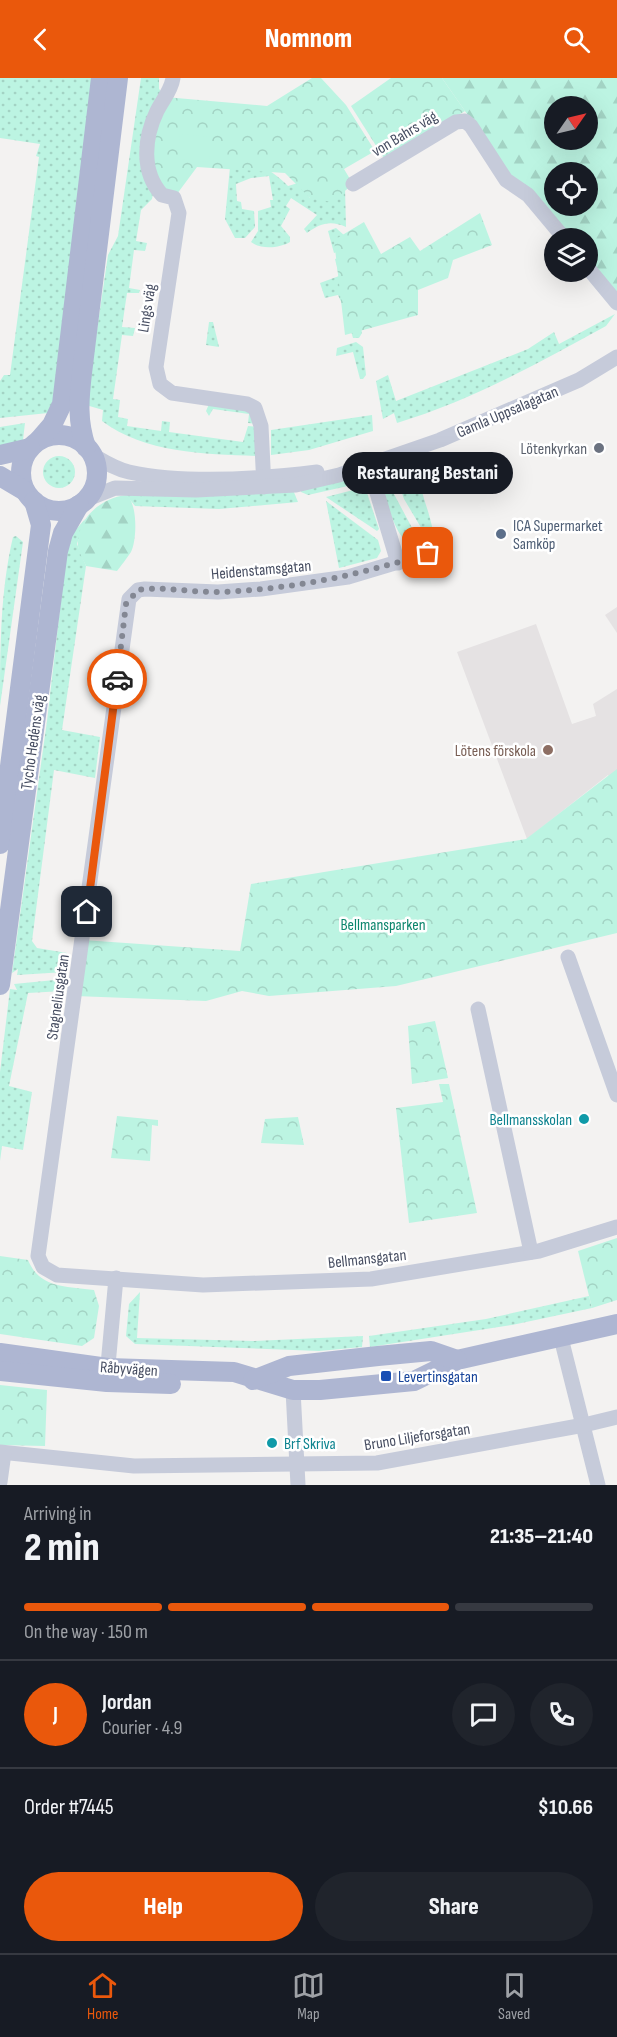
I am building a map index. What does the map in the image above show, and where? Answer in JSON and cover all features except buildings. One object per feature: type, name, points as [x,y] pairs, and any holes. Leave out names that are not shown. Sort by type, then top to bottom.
[{"type":"main road","points":[[29,496],[21,472],[23,459],[52,425],[62,404],[101,78]]},
{"type":"main road","points":[[0,476],[56,511],[82,502],[91,492],[96,473],[79,419],[82,373],[118,78]]},
{"type":"main road","points":[[0,455],[64,435],[89,450]]},
{"type":"main road","name":"Tycho Hedéns väg","points":[[0,844],[42,525],[29,496]]},
{"type":"main road","name":"Tycho Hedéns väg","points":[[0,984],[58,550],[63,533],[82,502]]},
{"type":"main road","name":"Råbyvägen","points":[[259,1379],[293,1390],[320,1390],[414,1381],[457,1360],[617,1324]]},
{"type":"main road","name":"Råbyvägen","points":[[0,1371],[108,1375],[234,1385],[259,1379],[289,1366],[378,1356],[431,1351],[457,1360]]},
{"type":"main road","name":"Råbyvägen","points":[[0,1353],[108,1375]]},
{"type":"street","name":"Lings väg","points":[[173,78],[171,89],[154,117],[146,150],[152,180],[162,195],[174,198],[179,213],[159,338],[157,377],[164,388],[172,393],[253,406],[261,426],[264,482]]},
{"type":"street","name":"von Bahrs väg","points":[[353,184],[456,122],[465,121],[471,126],[506,180],[528,195],[556,228]]},
{"type":"street","points":[[598,280],[617,303]]},
{"type":"street","name":"Gamla Uppsalagatan","points":[[89,450],[117,468],[155,476],[264,482],[313,482],[440,440],[579,380],[617,357]]},
{"type":"street","points":[[364,467],[398,563]]},
{"type":"street","name":"Gamla Uppsalagatan","points":[[82,502],[115,488],[196,490],[264,482]]},
{"type":"street","name":"Heidenstamsgatan","points":[[129,599],[138,590],[145,589],[218,592],[328,581],[428,553]]},
{"type":"street","name":"Stagneliusgatan","points":[[38,1256],[129,599]]},
{"type":"street","points":[[568,957],[617,1095]]},
{"type":"street","points":[[478,1009],[531,1252]]},
{"type":"street","name":"Bellmansgatan","points":[[38,1256],[43,1267],[57,1275],[203,1285],[371,1279],[531,1252],[617,1227]]},
{"type":"street","points":[[108,1375],[116,1278]]},
{"type":"street","points":[[561,1338],[598,1485]]},
{"type":"street","points":[[293,1390],[298,1485]]},
{"type":"street","name":"Bruno Liljeforsgatan","points":[[0,1482],[2,1453],[134,1466],[377,1463],[617,1417]]},
{"type":"shaded area","points":[[617,607],[617,633],[605,615]]},
{"type":"shaded area","name":"Lötens förskola","points":[[536,624],[572,724],[596,716],[593,704],[617,689],[617,789],[608,775],[527,839],[457,652]]},
{"type":"green space","points":[[0,78],[92,78],[55,395],[48,413],[0,418],[0,381],[4,375],[10,375],[39,157],[36,156],[40,144],[0,138]]},
{"type":"green space","points":[[141,78],[159,78],[159,89],[164,94],[152,199],[141,210],[136,241],[147,243],[145,251],[134,250],[129,288],[140,290],[139,293],[127,293],[122,327],[135,328],[133,336],[122,335],[113,399],[120,400],[118,417],[128,419],[127,426],[161,431],[162,421],[170,422],[169,432],[243,442],[248,426],[258,427],[259,456],[198,453],[157,446],[119,432],[102,421],[103,410],[86,405],[108,255],[118,236]]},
{"type":"green space","points":[[312,78],[321,78],[346,105],[375,151],[344,169],[353,184],[332,202],[310,198],[285,173],[197,167],[174,198],[148,168],[165,97],[267,106]]},
{"type":"green space","points":[[391,78],[442,78],[465,111],[385,160],[351,106]]},
{"type":"green space","points":[[442,78],[617,78],[617,303],[598,280],[598,228],[555,228],[544,216],[598,216],[598,162],[544,162],[544,216],[515,183]]},
{"type":"green space","points":[[180,134],[212,137],[209,162],[178,159]]},
{"type":"green space","points":[[232,146],[269,170],[288,186],[298,183],[310,198],[345,187],[346,227],[326,224],[307,233],[304,229],[317,215],[291,198],[286,206],[290,209],[281,226],[290,237],[290,242],[270,247],[255,245],[251,242],[258,231],[258,211],[271,207],[270,200],[273,200],[269,176],[251,178],[236,184],[237,201],[241,202],[242,209],[254,211],[255,227],[245,238],[235,238],[225,219]]},
{"type":"green space","points":[[480,213],[492,245],[453,260],[448,278],[418,290],[418,315],[345,335],[334,240],[364,222],[381,254],[410,237],[420,251]]},
{"type":"green space","points":[[336,228],[345,236],[362,333],[359,338],[353,338],[338,295],[325,298],[320,283],[339,276],[335,259],[338,258],[337,252],[334,253],[328,231]]},
{"type":"green space","points":[[615,314],[606,326],[478,392],[397,423],[394,413],[383,419],[376,381],[388,375],[396,401],[528,349],[554,332],[559,344]]},
{"type":"green space","points":[[209,322],[213,322],[219,347],[206,345]]},
{"type":"green space","points":[[356,342],[363,347],[366,375],[363,379],[360,379],[353,352],[336,356],[337,348]]},
{"type":"green space","points":[[209,404],[243,405],[258,424],[248,423],[249,414],[213,409],[209,416],[206,411]]},
{"type":"green space","points":[[372,415],[373,431],[309,450],[271,455],[271,430]]},
{"type":"green space","points":[[25,423],[23,440],[0,449],[0,427]]},
{"type":"green space","points":[[456,454],[459,459],[430,473],[424,479],[423,494],[433,531],[429,541],[404,499],[397,479]]},
{"type":"green space","points":[[59,456],[70,461],[75,472],[70,483],[59,488],[48,483],[43,472],[48,461]]},
{"type":"green space","points":[[352,477],[361,483],[308,495],[301,492],[301,489]]},
{"type":"green space","points":[[387,481],[418,539],[417,545],[410,544],[398,531],[381,485]]},
{"type":"green space","points":[[365,487],[379,529],[377,531],[326,497]]},
{"type":"green space","points":[[293,490],[298,502],[219,509],[135,506],[126,495]]},
{"type":"green space","points":[[126,495],[133,505],[135,522],[131,552],[117,571],[86,566],[78,545],[82,525],[93,510],[100,505]]},
{"type":"green space","points":[[326,501],[378,540],[381,551],[377,558],[339,568]]},
{"type":"green space","points":[[85,519],[77,544],[86,566],[62,730],[100,737],[95,778],[54,770],[32,941],[37,948],[67,953],[65,972],[17,975],[18,969],[12,973],[47,721],[66,557],[73,533]]},
{"type":"green space","points":[[16,536],[23,542],[0,706],[3,600],[13,537]]},
{"type":"green space","name":"Bellmansparken","points":[[617,769],[617,933],[396,986],[269,996],[242,991],[206,1001],[75,996],[83,940],[240,951],[251,884],[526,839]]},
{"type":"green space","points":[[65,979],[63,991],[28,993],[9,1086],[32,1092],[23,1150],[2,1146],[0,1161],[0,1072],[10,989],[17,990],[14,984]]},
{"type":"green space","points":[[435,1021],[448,1078],[412,1084],[408,1026]]},
{"type":"green space","points":[[439,1084],[449,1084],[477,1213],[409,1223],[396,1108],[443,1102]]},
{"type":"green space","points":[[117,1116],[158,1120],[158,1126],[152,1125],[150,1161],[111,1158]]},
{"type":"green space","points":[[298,1117],[304,1145],[261,1143],[265,1119]]},
{"type":"green space","points":[[617,1238],[617,1300],[592,1308],[578,1251]]},
{"type":"green space","points":[[0,1256],[28,1260],[39,1276],[55,1284],[94,1290],[99,1306],[94,1338],[82,1346],[0,1334]]},
{"type":"green space","points":[[140,1292],[137,1338],[254,1341],[363,1336],[362,1347],[319,1351],[135,1344],[126,1336],[129,1304]]},
{"type":"green space","points":[[589,1296],[592,1308],[512,1325],[370,1347],[369,1336],[486,1319]]},
{"type":"green space","points":[[0,1385],[47,1390],[45,1446],[0,1445]]},
{"type":"way so far","points":[[117,679],[126,604],[138,590],[218,592],[261,590],[348,577],[428,553]]},
{"type":"place","name":"Lötenkyrkan","points":[[599,448]]},
{"type":"place","name":"ICA Supermarket Samköp","points":[[501,534]]},
{"type":"place","name":"Restaurang Bestani","points":[[428,553]]},
{"type":"place","name":"Lötens förskola","points":[[548,750]]},
{"type":"place","name":"Bellmansskolan","points":[[584,1119]]},
{"type":"place","name":"Levertinsgatan","points":[[386,1376]]},
{"type":"place","name":"Brf Skriva","points":[[272,1443]]},
{"type":"route","points":[[87,912],[117,679]]}]
